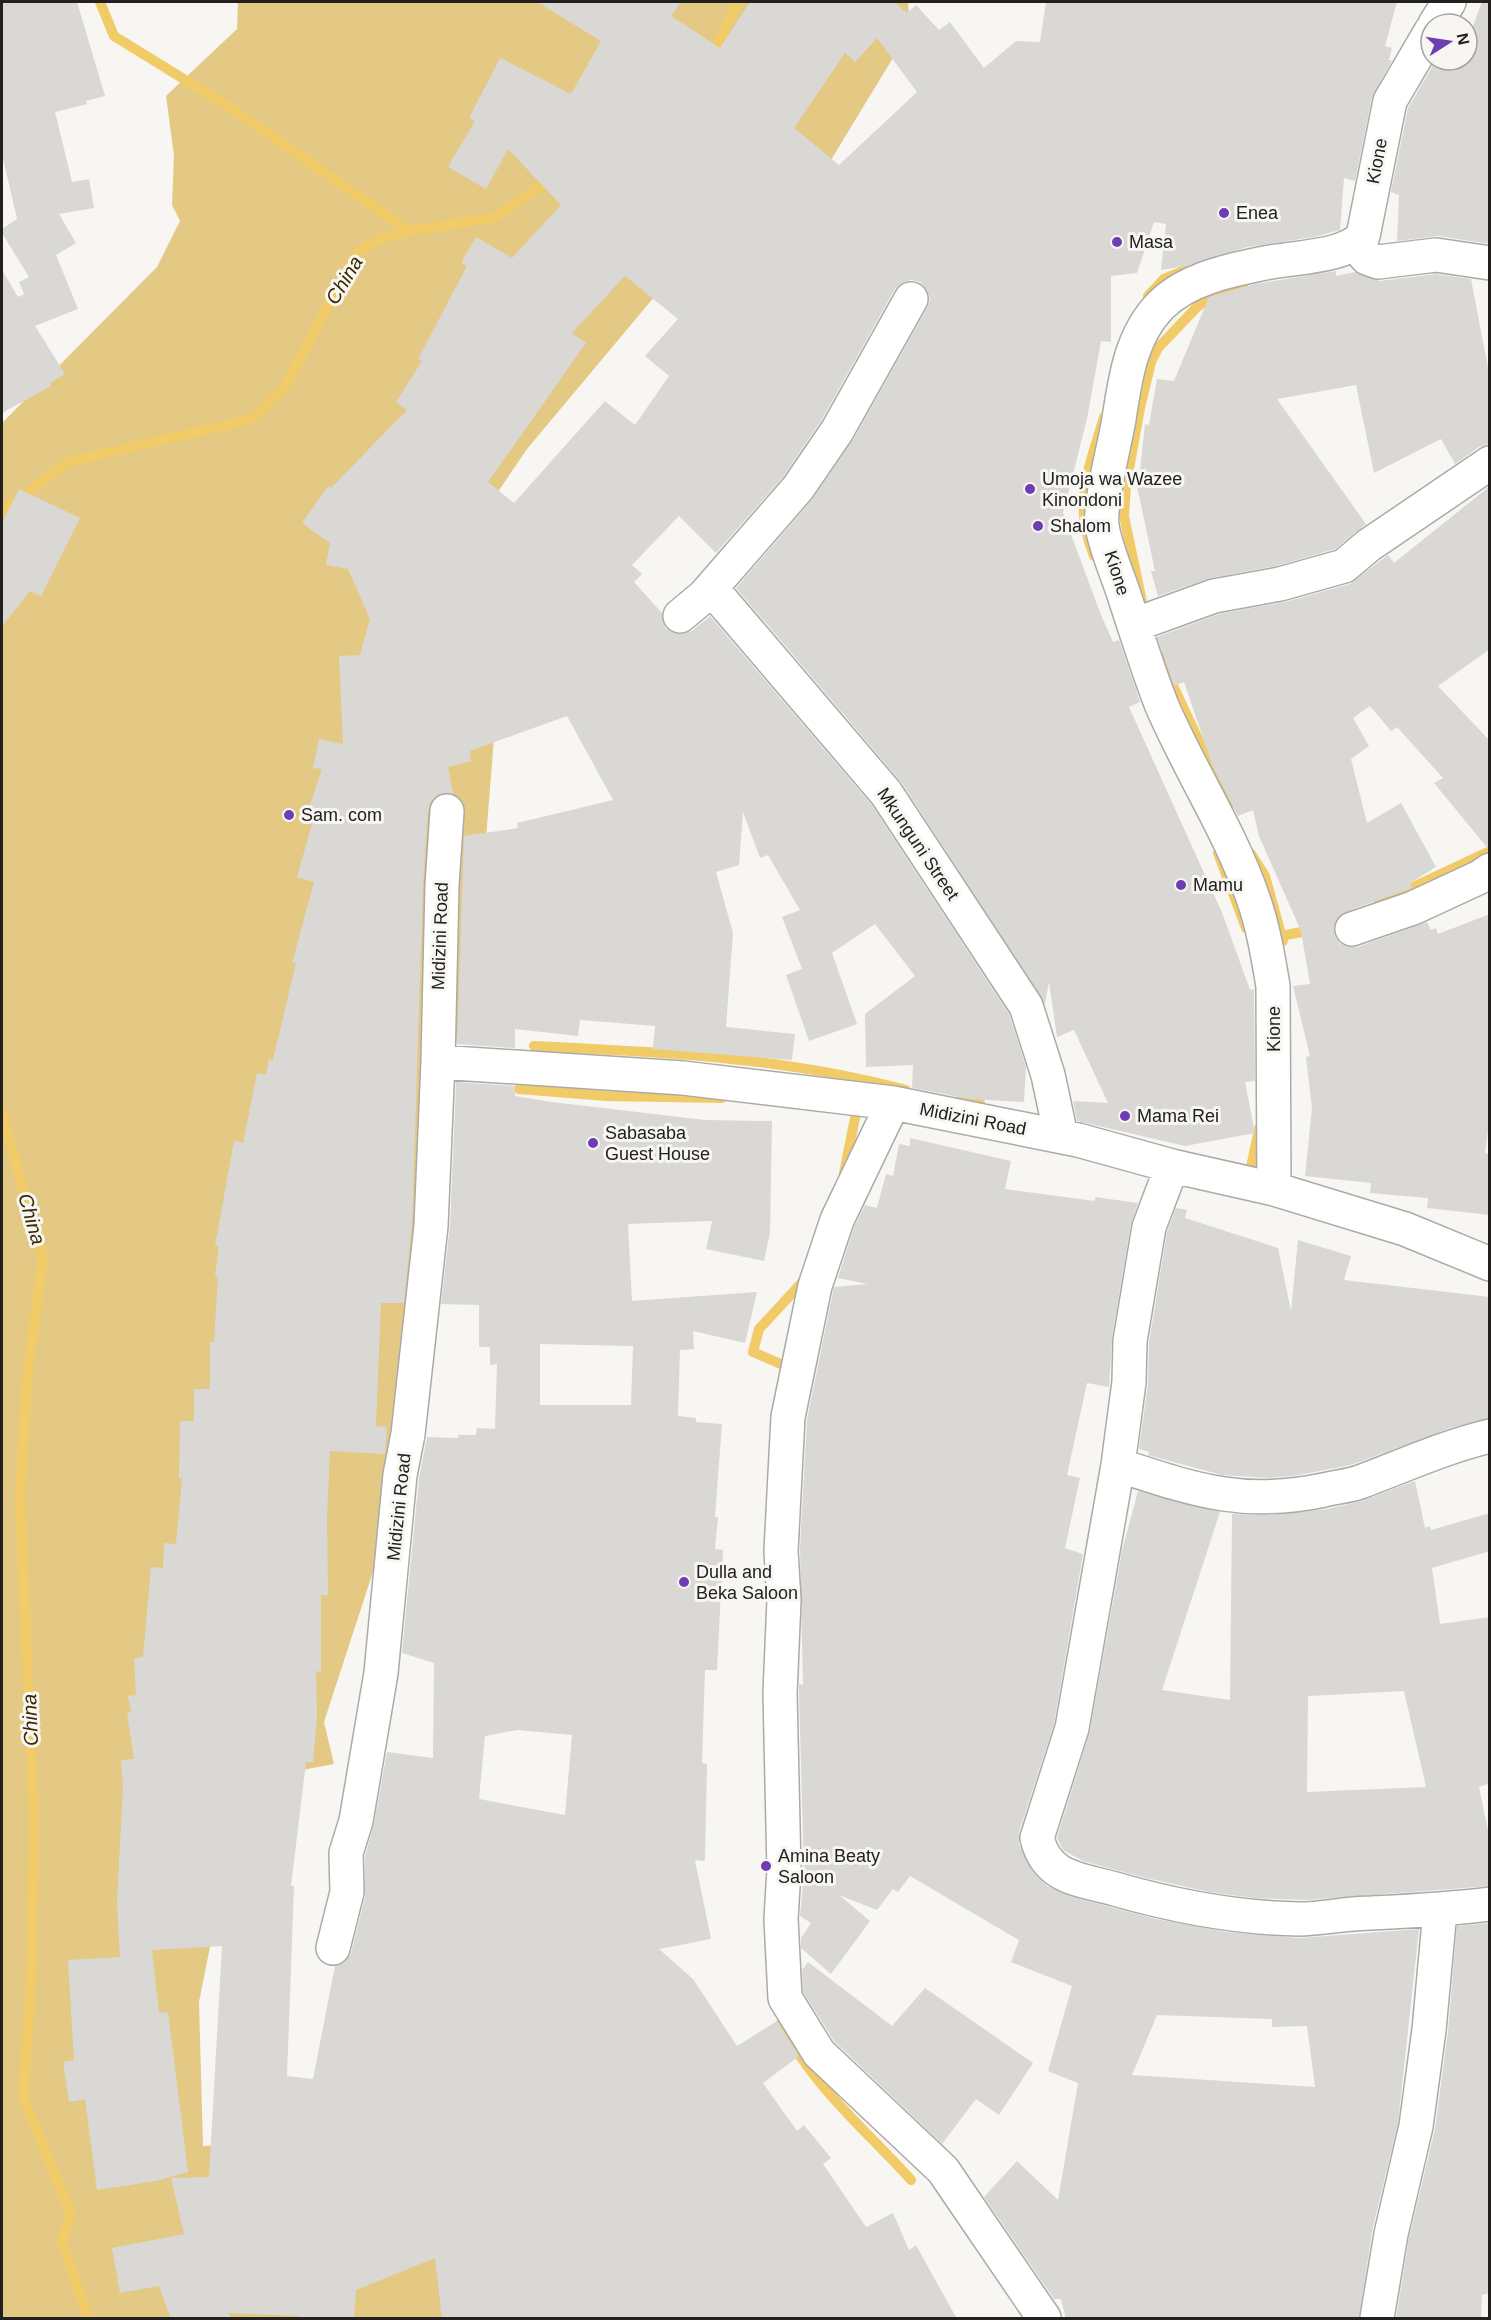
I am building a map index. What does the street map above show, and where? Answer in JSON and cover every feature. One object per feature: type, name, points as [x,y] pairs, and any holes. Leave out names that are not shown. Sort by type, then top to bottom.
[{"type":"street","name":"Kione","points":[[1274,1189],[1274,986],[1268,953],[1253,898],[1162,705],[1102,525],[1125,378],[1145,325],[1161,305],[1179,290],[1206,279],[1264,263],[1338,251],[1356,245],[1363,236],[1366,225],[1390,101],[1419,51]]},
{"type":"street","points":[[1356,245],[1367,258],[1378,262],[1436,255],[1490,263]]},
{"type":"street","points":[[680,616],[711,588],[798,488],[837,431],[911,299]]},
{"type":"street","points":[[1134,625],[1214,596],[1280,584],[1344,566],[1369,545],[1490,463]]},
{"type":"street","name":"Mkunguni Street","points":[[711,588],[886,793],[1026,1006],[1048,1075],[1061,1136]]},
{"type":"street","name":"Midizini Road","points":[[333,1948],[347,1893],[346,1853],[356,1821],[381,1673],[400,1475],[408,1434],[431,1226],[438,1062],[437,1005],[447,811]]},
{"type":"street","points":[[1352,929],[1413,908],[1480,877],[1490,870]]},
{"type":"street","name":"Midizini Road","points":[[438,1062],[683,1078],[893,1103],[1061,1136],[1172,1166],[1274,1189],[1406,1228],[1490,1264]]},
{"type":"street","points":[[893,1103],[837,1220],[818,1275],[807,1315],[788,1417],[781,1551],[784,1600],[780,1693],[784,1859],[781,1918],[785,1998],[819,2053],[943,2170],[988,2233],[1044,2319]]},
{"type":"street","points":[[1172,1166],[1147,1238],[1130,1341],[1129,1382],[1118,1465],[1072,1728],[1037,1838],[1040,1850],[1057,1872],[1161,1902],[1244,1916],[1300,1919],[1368,1913],[1440,1911],[1490,1904]]},
{"type":"street","points":[[1118,1465],[1223,1495],[1265,1499],[1302,1495],[1357,1483],[1454,1444],[1490,1436]]},
{"type":"street","points":[[1377,2319],[1391,2234],[1416,2126],[1429,2030],[1440,1911]]},
{"type":"shaded area","points":[[238,2],[908,2],[910,30],[809,196],[660,290],[527,449],[468,536],[496,713],[483,876],[402,1383],[384,1538],[324,1722],[334,1764],[243,1781],[199,2002],[203,2146],[297,2140],[531,2318],[2,2318],[2,423],[157,267],[180,221],[172,205],[174,156],[166,96],[237,29]]},
{"type":"building","points":[[2,2],[77,2],[105,96],[86,101],[87,104],[55,112],[72,182],[89,179],[94,208],[59,214],[76,243],[56,255],[78,309],[35,326],[65,374],[50,383],[51,386],[2,413],[2,270],[18,297],[24,294],[19,282],[29,277],[2,233],[2,229],[17,219],[2,154]]},
{"type":"building","points":[[537,2],[681,2],[671,16],[720,48],[750,2],[894,2],[907,13],[916,5],[939,30],[950,22],[984,68],[1016,41],[1040,42],[1046,2],[1397,2],[1385,46],[1392,48],[1389,60],[1392,60],[1372,97],[1355,181],[1344,178],[1340,230],[1314,237],[1247,247],[1186,266],[1161,270],[1166,224],[1154,222],[1137,273],[1111,276],[1111,342],[1101,341],[1087,419],[1063,513],[1101,615],[1113,642],[1119,640],[1140,702],[1129,707],[1223,915],[1250,990],[1254,989],[1255,1081],[1245,1082],[1255,1133],[1185,1146],[1077,1121],[1073,1101],[1108,1103],[1074,1030],[1057,1037],[1049,982],[1045,1004],[902,783],[736,588],[812,500],[853,440],[927,308],[930,299],[927,290],[920,282],[911,280],[902,283],[895,289],[821,421],[783,477],[716,553],[679,516],[632,565],[642,574],[634,582],[662,613],[665,628],[673,633],[683,634],[692,631],[710,616],[871,804],[1009,1014],[1026,1067],[1024,1102],[970,1099],[912,1088],[913,1065],[866,1067],[865,1014],[915,976],[875,924],[832,953],[857,1024],[809,1041],[786,975],[802,969],[782,917],[800,910],[768,855],[760,858],[743,812],[739,865],[716,872],[733,933],[726,1027],[795,1034],[792,1060],[653,1049],[655,1026],[580,1020],[578,1036],[515,1029],[515,1048],[457,1044],[464,836],[518,828],[517,823],[613,800],[567,716],[470,751],[471,761],[448,767],[453,794],[438,794],[431,801],[428,810],[423,885],[412,1225],[404,1303],[381,1303],[376,1426],[387,1427],[385,1454],[330,1451],[327,1516],[328,1595],[321,1595],[321,1672],[316,1671],[317,1718],[313,1762],[306,1762],[291,1886],[294,1886],[287,2076],[313,2079],[335,1966],[346,1961],[351,1953],[365,1897],[365,1856],[374,1824],[387,1752],[433,1758],[434,1663],[402,1653],[419,1478],[427,1437],[458,1438],[458,1435],[476,1435],[477,1428],[495,1429],[497,1364],[490,1365],[490,1347],[479,1347],[479,1305],[441,1304],[450,1227],[456,1082],[515,1086],[515,1096],[552,1102],[705,1120],[772,1121],[770,1233],[764,1261],[706,1249],[712,1221],[628,1224],[632,1301],[757,1292],[745,1343],[693,1331],[694,1349],[680,1350],[678,1416],[696,1418],[696,1422],[722,1424],[715,1517],[718,1517],[715,1549],[723,1550],[717,1670],[705,1670],[702,1763],[707,1764],[705,1861],[695,1860],[711,1939],[659,1949],[693,1979],[737,2046],[777,2021],[799,2056],[763,2083],[797,2131],[804,2125],[831,2158],[823,2164],[866,2227],[893,2213],[909,2250],[916,2245],[957,2319],[442,2319],[435,2258],[356,2290],[354,2319],[299,2319],[299,2316],[229,2313],[231,2319],[171,2319],[159,2286],[120,2293],[112,2248],[184,2234],[171,2178],[209,2177],[222,1946],[152,1950],[159,2013],[168,2012],[188,2172],[156,2181],[97,2190],[85,2099],[69,2102],[63,2062],[74,2060],[68,1960],[120,1957],[117,1903],[123,1785],[121,1760],[134,1759],[127,1713],[131,1712],[128,1696],[136,1695],[134,1658],[143,1657],[151,1567],[163,1568],[164,1543],[176,1544],[182,1479],[179,1479],[180,1421],[194,1421],[194,1389],[210,1389],[210,1342],[214,1342],[218,1277],[215,1276],[219,1246],[215,1246],[234,1141],[243,1143],[257,1073],[266,1075],[269,1059],[273,1060],[296,963],[292,963],[314,882],[297,877],[316,810],[309,808],[322,769],[313,768],[319,739],[343,744],[339,656],[360,655],[370,619],[348,569],[326,565],[330,543],[302,523],[328,486],[331,488],[407,410],[396,402],[422,361],[418,359],[467,266],[461,263],[476,237],[512,258],[561,205],[508,149],[486,189],[448,167],[475,121],[469,118],[500,58],[571,94],[601,41]],"holes":[[[877,38],[917,92],[839,165],[794,128],[845,53],[855,62]],[[625,276],[678,319],[645,356],[669,376],[635,425],[605,401],[514,503],[488,482],[586,343],[572,333]],[[540,1344],[633,1346],[631,1405],[540,1405]],[[517,1730],[572,1735],[565,1815],[479,1799],[485,1736]]]},
{"type":"building","points":[[1482,2],[1490,2],[1490,244],[1438,236],[1397,241],[1399,195],[1391,192],[1408,108],[1429,72],[1479,72],[1478,12]]},
{"type":"building","points":[[1336,271],[1336,276],[1355,272],[1380,281],[1436,274],[1471,279],[1490,378],[1490,444],[1479,447],[1455,464],[1441,439],[1374,473],[1356,385],[1277,399],[1366,524],[1335,549],[1276,566],[1210,578],[1158,596],[1151,571],[1155,571],[1134,472],[1140,471],[1145,424],[1149,425],[1157,379],[1174,381],[1209,297],[1255,284]]},
{"type":"building","points":[[1490,486],[1490,649],[1438,686],[1490,741],[1490,851],[1434,783],[1443,778],[1397,727],[1391,731],[1370,706],[1353,718],[1369,746],[1351,759],[1367,823],[1401,803],[1436,867],[1410,883],[1412,888],[1345,912],[1338,917],[1334,926],[1335,936],[1339,943],[1348,947],[1358,947],[1427,922],[1431,930],[1436,928],[1438,934],[1490,914],[1490,1116],[1485,1153],[1490,1154],[1490,1215],[1427,1208],[1428,1198],[1370,1193],[1371,1183],[1305,1176],[1312,1108],[1306,1057],[1310,1056],[1293,986],[1310,984],[1301,931],[1259,836],[1253,810],[1238,816],[1213,767],[1184,682],[1174,686],[1157,637],[1219,614],[1285,602],[1350,584],[1388,555],[1394,563]]},
{"type":"building","points":[[19,489],[80,518],[41,596],[30,591],[2,626],[2,523]]},
{"type":"building","points":[[910,1138],[1011,1161],[1005,1189],[1095,1201],[1095,1197],[1138,1203],[1131,1224],[1112,1338],[1109,1387],[1087,1383],[1067,1475],[1080,1478],[1065,1548],[1083,1554],[1054,1724],[1019,1832],[1019,1844],[1033,1872],[1047,1886],[1072,1897],[1156,1919],[1226,1932],[1300,1938],[1419,1929],[1398,2123],[1372,2231],[1359,2319],[1066,2319],[1061,2299],[1054,2299],[984,2197],[1017,2161],[1058,2200],[1078,2083],[1048,2071],[1072,1986],[1011,1962],[1019,1940],[910,1876],[898,1892],[893,1889],[877,1910],[839,1895],[870,1921],[831,1974],[801,1948],[801,1938],[811,1923],[800,1916],[804,1874],[799,1693],[799,1684],[803,1685],[800,1548],[807,1419],[834,1287],[868,1284],[838,1278],[854,1227],[865,1205],[877,1208],[886,1174],[893,1176],[899,1144],[910,1146]],"holes":[[[1157,2015],[1272,2019],[1272,2027],[1307,2026],[1315,2087],[1132,2075]]]},
{"type":"building","points":[[1176,1208],[1187,1210],[1185,1218],[1278,1248],[1291,1311],[1298,1240],[1351,1256],[1344,1280],[1490,1297],[1490,1418],[1450,1428],[1351,1465],[1293,1476],[1268,1478],[1222,1475],[1151,1456],[1148,1455],[1149,1452],[1139,1449],[1148,1384],[1149,1343],[1167,1232]]},
{"type":"building","points":[[1415,1481],[1425,1528],[1430,1526],[1431,1530],[1490,1513],[1490,1551],[1432,1568],[1440,1624],[1490,1617],[1490,1783],[1479,1787],[1490,1841],[1490,1886],[1307,1900],[1254,1898],[1209,1892],[1142,1877],[1083,1861],[1063,1850],[1057,1838],[1090,1731],[1122,1551],[1138,1491],[1220,1512],[1162,1690],[1230,1700],[1232,1514],[1269,1515],[1327,1509],[1362,1501]],"holes":[[[1404,1691],[1426,1787],[1307,1792],[1308,1696]]]},
{"type":"building","points":[[1490,1923],[1490,2293],[1482,2295],[1481,2319],[1396,2319],[1409,2238],[1435,2129],[1448,2032],[1457,1926]]},
{"type":"building","points":[[808,1962],[892,2026],[925,1988],[1033,2063],[999,2115],[976,2099],[942,2144],[834,2041],[803,1992],[802,1970]]},
{"type":"waterway","points":[[100,2],[114,36],[234,110],[409,231]]},
{"type":"waterway","name":"China","points":[[712,59],[737,2]]},
{"type":"waterway","name":"China","points":[[2,511],[68,462],[252,419],[286,385],[356,253],[380,239],[409,231],[496,217],[553,177]]},
{"type":"waterway","points":[[1148,296],[1164,279],[1186,270]]},
{"type":"waterway","points":[[1142,602],[1124,516],[1126,485],[1151,362],[1158,348],[1196,308],[1212,296],[1243,284]]},
{"type":"waterway","points":[[1094,556],[1087,537],[1084,519],[1085,486],[1104,417]]},
{"type":"waterway","points":[[1159,656],[1229,805]]},
{"type":"waterway","points":[[1379,903],[1490,851]]},
{"type":"waterway","points":[[1218,853],[1246,928]]},
{"type":"waterway","points":[[1251,854],[1265,876],[1283,941]]},
{"type":"waterway","points":[[1286,935],[1312,930],[1350,915]]},
{"type":"waterway","points":[[534,1046],[675,1054],[767,1063],[814,1070],[906,1090]]},
{"type":"waterway","points":[[519,1089],[606,1096],[722,1098]]},
{"type":"waterway","points":[[959,1101],[980,1103]]},
{"type":"waterway","points":[[844,1173],[858,1103]]},
{"type":"waterway","name":"China","points":[[2,1113],[43,1258],[27,1379],[20,1497],[34,1818],[31,1989],[23,2097],[71,2214],[62,2241],[88,2318]]},
{"type":"waterway","points":[[1241,1170],[1250,1172],[1259,1129]]},
{"type":"waterway","points":[[790,1368],[753,1352],[759,1329],[807,1277]]},
{"type":"waterway","points":[[781,2023],[793,2045],[823,2087],[911,2180]]},
{"type":"place","name":"Enea","points":[[1224,213]]},
{"type":"place","name":"Masa","points":[[1117,242]]},
{"type":"place","name":"Umoja wa Wazee Kinondoni","points":[[1030,489]]},
{"type":"place","name":"Shalom","points":[[1038,526]]},
{"type":"place","name":"Sam. com","points":[[289,815]]},
{"type":"place","name":"Mamu","points":[[1181,885]]},
{"type":"place","name":"Mama Rei","points":[[1125,1116]]},
{"type":"place","name":"Sabasaba Guest House","points":[[593,1143]]},
{"type":"place","name":"Dulla and Beka Saloon","points":[[684,1582]]},
{"type":"place","name":"Amina Beaty Saloon","points":[[766,1866]]}]
